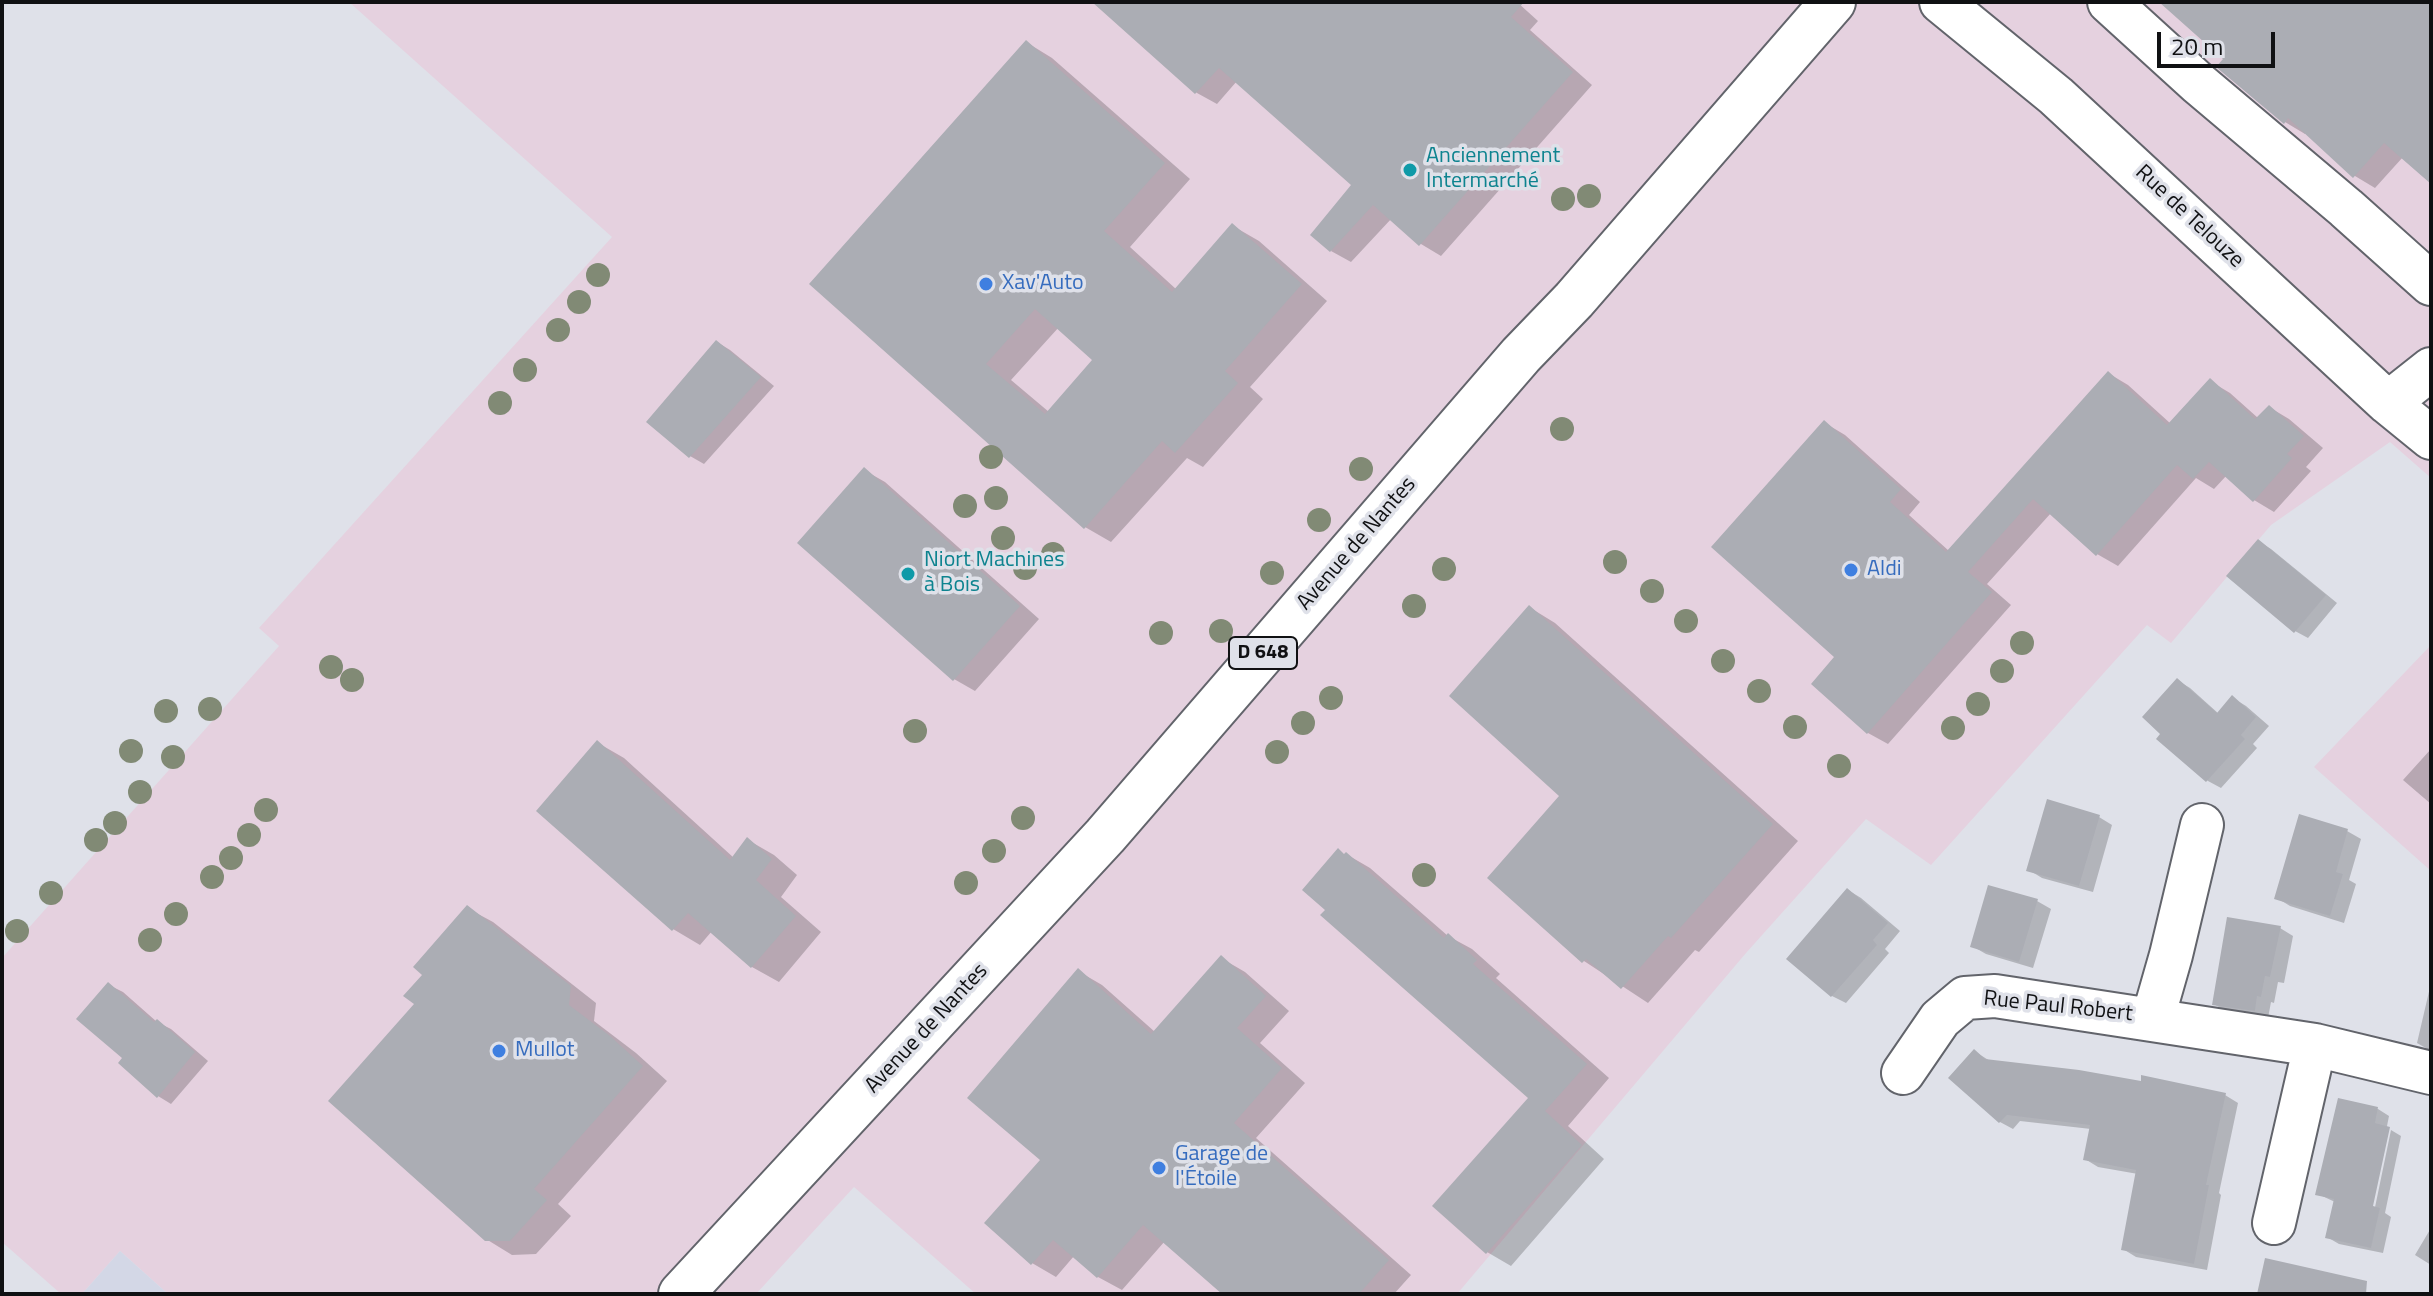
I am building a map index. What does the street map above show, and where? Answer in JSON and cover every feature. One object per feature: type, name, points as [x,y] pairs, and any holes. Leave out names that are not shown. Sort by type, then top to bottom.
[{"type":"main road","name":"Avenue de Nantes","points":[[681,1294],[1105,836],[1521,355],[1574,300],[1833,2]]},
{"type":"street","name":"Rue de Telouze","points":[[1941,2],[2078,116],[2388,403],[2431,438]]},
{"type":"street","points":[[2109,2],[2431,284]]},
{"type":"street","points":[[2388,403],[2431,369]]},
{"type":"street","name":"Rue Paul Robert","points":[[2153,1018],[2202,825]]},
{"type":"street","name":"Rue Paul Robert","points":[[1903,1073],[1940,1019],[1965,998],[2008,997],[2315,1045],[2431,1073]]},
{"type":"street","points":[[2274,1223],[2315,1045]]},
{"type":"shaded area","points":[[349,2],[2431,2],[2431,478],[2390,442],[2271,525],[2171,643],[2147,625],[1931,865],[1866,819],[1746,953],[1457,1294],[976,1294],[854,1187],[756,1294],[168,1294],[120,1251],[82,1294],[61,1294],[2,1242],[2,958],[279,646],[259,628],[612,237]]},
{"type":"shaded area","points":[[2431,645],[2431,871],[2314,767]]},
{"type":"shaded area","points":[[120,1251],[168,1294],[82,1294]]},
{"type":"building","name":"Anciennement Intermarché","points":[[1092,2],[1524,2],[1511,17],[1573,72],[1419,246],[1373,205],[1330,252],[1310,235],[1351,185],[1219,68],[1195,94]]},
{"type":"building","points":[[2159,2],[2431,2],[2431,184],[2384,143],[2353,178],[2288,118],[2284,124],[2216,67],[2223,59]]},
{"type":"building","name":"Xav'Auto","points":[[1026,40],[1165,163],[1104,231],[1172,292],[1232,223],[1302,284],[1225,371],[1238,383],[1175,453],[1162,441],[1084,529],[809,284]],"holes":[[[1035,309],[1092,360],[1045,414],[986,364]]]},
{"type":"building","points":[[716,340],[761,377],[689,458],[646,422]]},
{"type":"building","points":[[2108,371],[2167,425],[2210,378],[2255,419],[2269,405],[2304,436],[2287,454],[2292,458],[2253,502],[2209,462],[2193,479],[2177,465],[2096,556],[2033,499],[1968,572],[1992,592],[1867,734],[1811,684],[1834,657],[1711,547],[1824,420],[1901,489],[1890,502],[1946,552]]},
{"type":"building","name":"Niort Machines à Bois","points":[[864,467],[1020,606],[953,681],[797,543]]},
{"type":"building","points":[[2258,539],[2326,595],[2294,633],[2226,576]]},
{"type":"building","points":[[1529,605],[1773,824],[1621,989],[1586,959],[1582,963],[1487,878],[1559,796],[1449,696]]},
{"type":"building","points":[[2177,678],[2217,713],[2232,695],[2256,717],[2241,735],[2245,739],[2206,782],[2156,739],[2160,734],[2142,717]]},
{"type":"building","points":[[597,740],[730,860],[747,837],[772,859],[756,880],[796,916],[751,968],[688,913],[672,931],[536,811]]},
{"type":"building","points":[[2047,799],[2100,815],[2079,886],[2026,871]]},
{"type":"building","points":[[2299,814],[2348,829],[2336,872],[2343,874],[2330,916],[2274,899]]},
{"type":"building","points":[[1338,848],[1444,938],[1448,933],[1477,960],[1473,964],[1587,1064],[1545,1111],[1582,1145],[1486,1254],[1432,1206],[1528,1098],[1320,915],[1325,910],[1302,890]]},
{"type":"building","points":[[1988,885],[2038,899],[2019,962],[1970,947]]},
{"type":"building","points":[[1847,888],[1888,923],[1873,940],[1877,945],[1831,997],[1786,959]]},
{"type":"building","name":"Mullot","points":[[467,905],[571,986],[569,1005],[643,1066],[534,1189],[547,1200],[510,1241],[485,1241],[328,1101],[414,1004],[403,996],[422,975],[413,967]]},
{"type":"building","points":[[2227,917],[2281,926],[2270,977],[2265,976],[2255,1011],[2212,1005]]},
{"type":"building","name":"Garage de l'Étoile","points":[[1221,955],[1266,996],[1237,1028],[1282,1068],[1234,1123],[1389,1260],[1359,1294],[1222,1294],[1143,1225],[1097,1278],[1053,1240],[1031,1265],[984,1223],[1040,1160],[967,1098],[1078,968],[1151,1034]]},
{"type":"building","points":[[108,982],[195,1052],[157,1098],[118,1063],[122,1058],[76,1019]]},
{"type":"building","points":[[1974,1049],[1985,1059],[2141,1081],[2141,1075],[2226,1093],[2206,1185],[2209,1185],[2194,1264],[2121,1250],[2136,1170],[2083,1160],[2090,1125],[2007,1115],[1999,1123],[1948,1078]]},
{"type":"building","points":[[2338,1098],[2378,1107],[2375,1123],[2390,1127],[2373,1206],[2380,1208],[2371,1248],[2325,1238],[2334,1199],[2315,1195]]},
{"type":"building","points":[[2265,1258],[2367,1281],[2366,1294],[2257,1294]]},
{"type":"place","name":"Anciennement Intermarché","points":[[1410,170]]},
{"type":"place","name":"Xav'Auto","points":[[986,284]]},
{"type":"place","name":"Aldi","points":[[1851,570]]},
{"type":"place","name":"Niort Machines à Bois","points":[[908,574]]},
{"type":"place","name":"Mullot","points":[[499,1051]]},
{"type":"place","name":"Garage de l'Étoile","points":[[1159,1168]]}]
